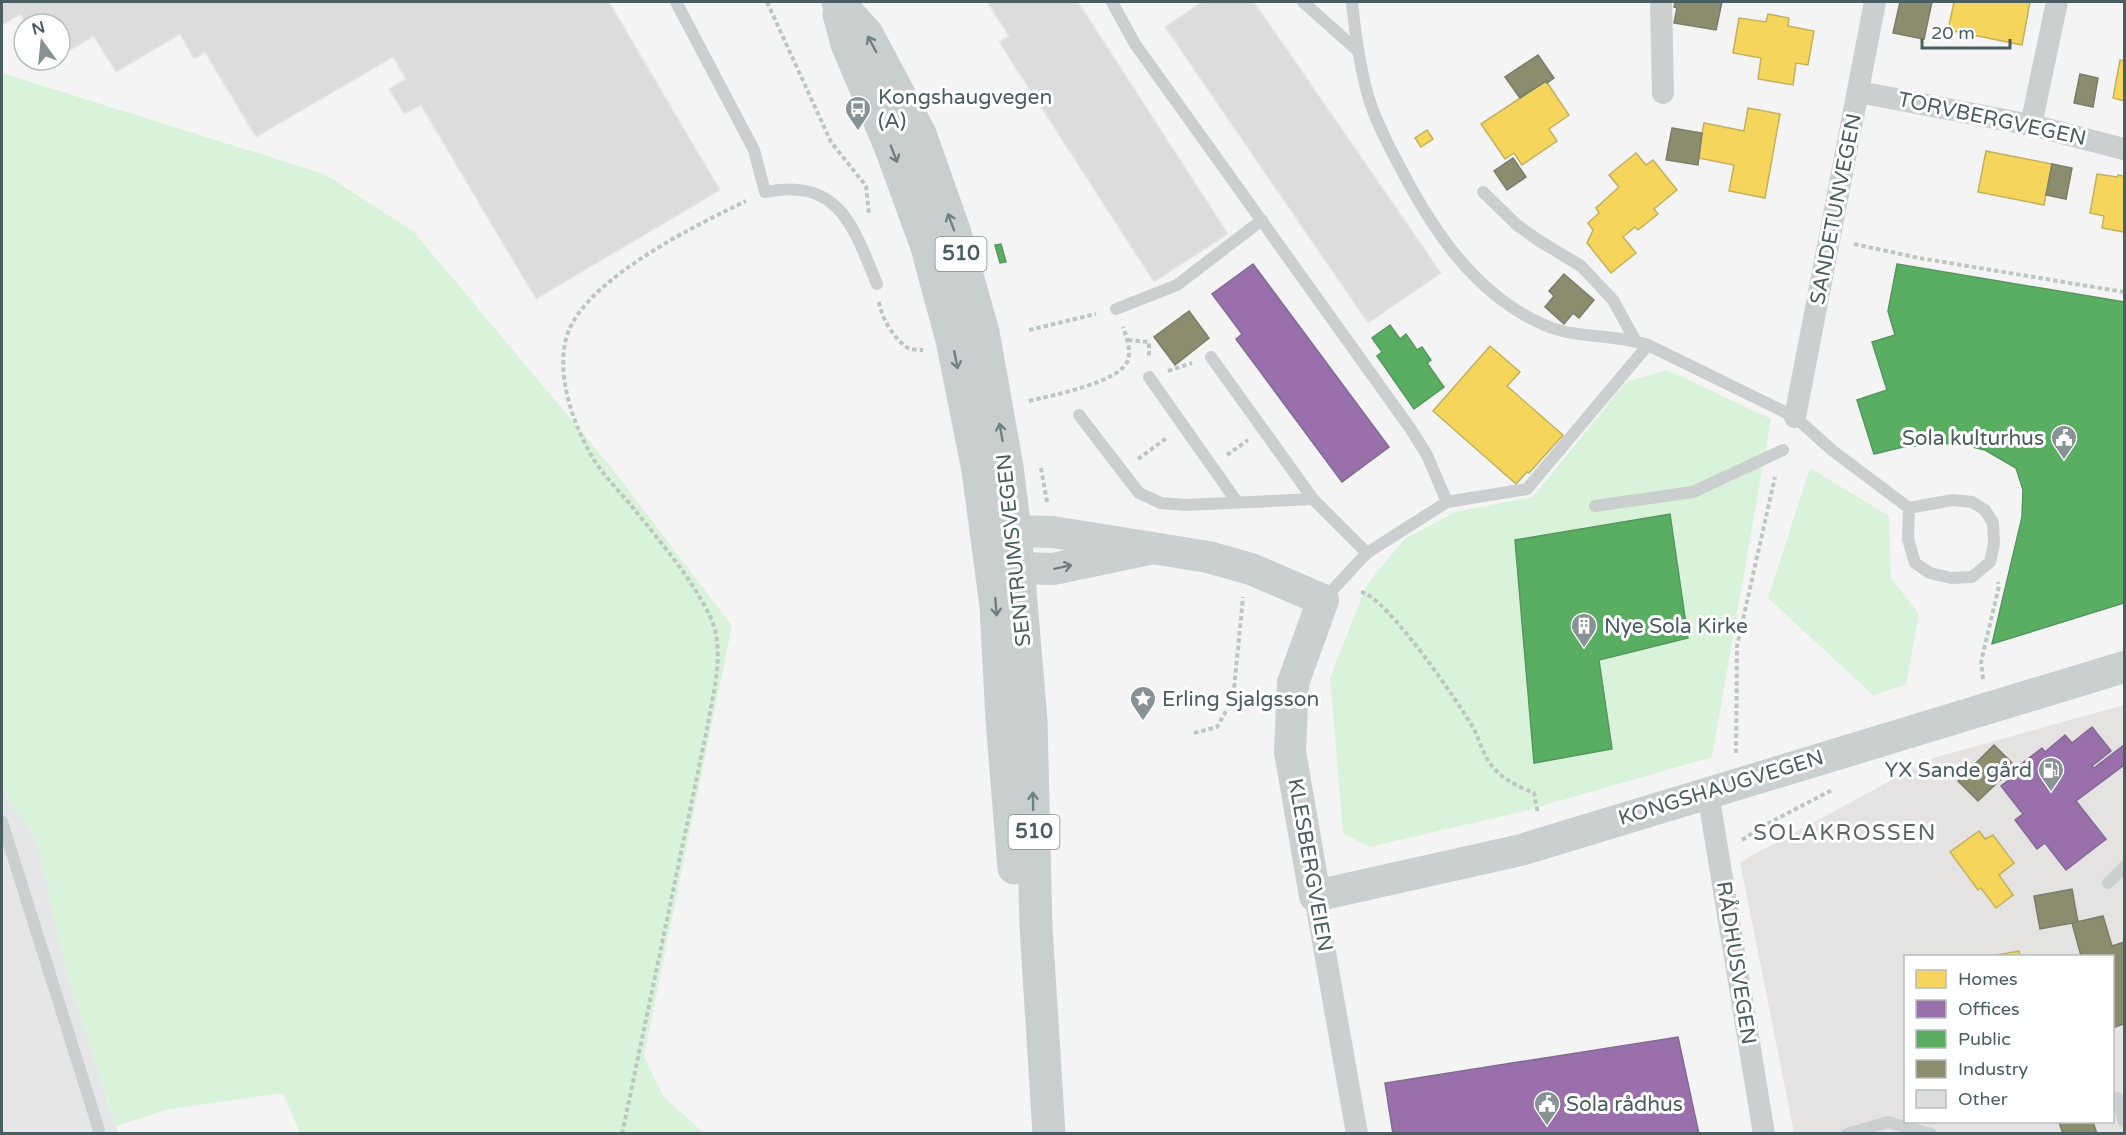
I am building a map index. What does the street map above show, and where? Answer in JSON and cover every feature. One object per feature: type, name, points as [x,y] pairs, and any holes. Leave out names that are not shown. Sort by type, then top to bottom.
[{"type":"main road","name":"SENTRUMSVEGEN","points":[[837,2],[867,34],[920,134],[955,233],[983,332],[1007,467],[996,606],[1002,720],[1020,928],[1032,1134]]},
{"type":"main road","name":"SENTRUMSVEGEN","points":[[1002,540],[1018,567],[1031,721],[1036,927],[1048,1134]]},
{"type":"street","points":[[1661,2],[1663,93]]},
{"type":"street","name":"SANDETUNVEGEN","points":[[1795,417],[1875,2]]},
{"type":"street","points":[[2031,125],[2056,2]]},
{"type":"street","name":"TORVBERGVEGEN","points":[[1858,92],[2031,125],[2124,148]]},
{"type":"street","points":[[1002,540],[1053,532],[1208,558],[1251,569],[1323,600]]},
{"type":"street","points":[[1018,567],[1053,569],[1149,549]]},
{"type":"street","name":"KLESBERGVEIEN","points":[[1323,600],[1293,683],[1290,752],[1357,1134]]},
{"type":"street","name":"KONGSHAUGVEGEN","points":[[1315,896],[1521,850],[2124,667]]},
{"type":"street","name":"RÅDHUSVEGEN","points":[[1708,793],[1764,1134]]},
{"type":"lane","points":[[676,2],[754,150],[765,192],[791,188],[804,189],[829,200],[846,219],[860,243],[877,284]]},
{"type":"lane","points":[[1112,2],[1135,44],[1416,437],[1427,455],[1447,501]]},
{"type":"lane","points":[[1303,2],[1358,51]]},
{"type":"lane","points":[[1352,2],[1358,51],[1367,94],[1392,152],[1414,195],[1436,229],[1470,273],[1517,311],[1551,327],[1581,336],[1635,340],[1795,417],[1833,451],[1909,508],[1953,500],[1972,502],[1985,510],[1993,523],[1994,544],[1990,562],[1972,578],[1951,578],[1930,573],[1915,563],[1908,539],[1909,508]]},
{"type":"lane","points":[[1483,192],[1517,225],[1581,266],[1613,300],[1635,340]]},
{"type":"lane","points":[[1116,309],[1177,285],[1262,220]]},
{"type":"lane","points":[[1323,600],[1366,552],[1447,501],[1527,489],[1648,345]]},
{"type":"lane","points":[[1211,357],[1313,499],[1366,552]]},
{"type":"lane","points":[[1149,377],[1237,502]]},
{"type":"lane","points":[[1079,415],[1140,493],[1161,503],[1313,499]]},
{"type":"lane","points":[[1595,506],[1693,492],[1783,450]]},
{"type":"lane","points":[[2,822],[99,1130],[98,1134]]},
{"type":"lane","points":[[2108,883],[2124,867]]},
{"type":"lane","points":[[2117,1098],[2124,1122]]},
{"type":"lane","points":[[1850,1133],[1888,1122],[1931,1134]]},
{"type":"path","points":[[767,2],[831,142],[866,186],[870,219]]},
{"type":"path","points":[[622,1134],[707,729],[715,682],[717,638],[714,626],[702,602],[664,546],[595,461],[578,428],[571,410],[563,365],[565,342],[570,328],[583,307],[638,260],[727,210],[765,192]]},
{"type":"path","points":[[1830,239],[1919,258],[2124,292]]},
{"type":"path","points":[[877,284],[880,309],[894,335],[910,349],[927,351]]},
{"type":"path","points":[[1029,330],[1116,309],[1128,340],[1128,360],[1118,374],[1098,382],[1029,401]]},
{"type":"path","points":[[1128,340],[1149,342],[1149,377],[1211,357]]},
{"type":"path","points":[[1148,452],[1155,447]]},
{"type":"path","points":[[1739,783],[1736,756],[1737,646],[1783,450]]},
{"type":"path","points":[[1984,686],[1981,662],[2000,586],[1990,562]]},
{"type":"path","points":[[1194,733],[1217,727],[1233,699],[1243,590],[1251,569]]},
{"type":"path","points":[[1361,592],[1368,593],[1397,622],[1439,677],[1475,731],[1491,765],[1502,777],[1534,793],[1539,820]]},
{"type":"path","points":[[1719,856],[1765,825],[1839,786]]},
{"type":"shaded area","points":[[2124,705],[2124,1133],[1794,1133],[1740,862],[1933,758]]},
{"type":"shaded area","points":[[2,780],[10,803],[36,838],[68,977],[118,1133],[2,1133]]},
{"type":"green space","points":[[2,73],[324,174],[413,231],[611,467],[732,626],[644,1056],[664,1097],[704,1133],[300,1133],[283,1093],[169,1109],[116,1126],[68,977],[36,838],[10,803],[2,780]]},
{"type":"green space","points":[[1667,370],[1771,419],[1712,757],[1521,812],[1369,847],[1343,833],[1330,678],[1367,584],[1405,539],[1455,512],[1533,497],[1626,382]]},
{"type":"green space","points":[[1810,468],[1889,516],[1891,578],[1919,614],[1906,684],[1873,695],[1768,598]]},
{"type":"building: Homes","points":[[1954,2],[2030,2],[2022,45],[1948,30]]},
{"type":"building: Homes","points":[[1768,14],[1789,18],[1788,26],[1814,31],[1808,65],[1796,63],[1793,85],[1758,79],[1761,58],[1733,53],[1739,18],[1766,22]]},
{"type":"building: Homes","points":[[2120,60],[2124,61],[2124,101],[2113,98]]},
{"type":"building: Homes","points":[[1546,81],[1569,115],[1549,129],[1557,141],[1522,165],[1514,153],[1505,159],[1481,124]]},
{"type":"building: Homes","points":[[1748,108],[1780,114],[1765,198],[1729,191],[1734,165],[1698,158],[1704,123],[1744,131]]},
{"type":"building: Homes","points":[[1427,130],[1433,139],[1421,147],[1415,138]]},
{"type":"building: Homes","points":[[1986,151],[2052,164],[2044,205],[1978,192]]},
{"type":"building: Homes","points":[[1636,153],[1646,165],[1653,160],[1677,190],[1654,209],[1658,214],[1638,230],[1635,227],[1623,237],[1636,253],[1611,273],[1587,243],[1593,230],[1588,223],[1599,213],[1596,208],[1619,187],[1609,175]]},
{"type":"building: Homes","points":[[2097,174],[2124,176],[2124,232],[2102,228],[2104,216],[2090,213]]},
{"type":"building: Homes","points":[[1490,346],[1520,372],[1507,386],[1563,435],[1516,484],[1433,411]]},
{"type":"building: Homes","points":[[1979,831],[1985,839],[1993,835],[2014,863],[1999,875],[2013,895],[1996,908],[1981,888],[1978,890],[1950,852]]},
{"type":"building: Homes","points":[[2019,951],[2020,955],[1997,955]]},
{"type":"building: Offices","points":[[1253,264],[1389,447],[1342,482],[1236,339],[1242,334],[1212,294]]},
{"type":"building: Offices","points":[[2092,727],[2111,751],[2092,766],[2094,768],[2124,745],[2124,765],[2076,801],[2106,839],[2066,870],[2045,843],[2037,849],[2015,820],[2023,814],[2001,786],[2018,773],[2015,769],[2042,748],[2045,752],[2065,735],[2072,743]]},
{"type":"building: Offices","points":[[1678,1037],[1699,1134],[1393,1134],[1385,1083]]},
{"type":"building: Public","points":[[1001,244],[1006,262],[1000,263],[995,245]]},
{"type":"building: Public","name":"Sola kulturhus","points":[[1897,264],[2124,302],[2124,603],[1992,644],[2022,517],[2023,490],[2016,468],[1985,450],[1956,443],[1903,447],[1874,454],[1857,400],[1887,390],[1872,342],[1895,335],[1888,311]]},
{"type":"building: Public","points":[[1390,325],[1400,339],[1406,334],[1417,350],[1422,347],[1431,360],[1427,363],[1444,387],[1414,409],[1377,356],[1382,352],[1372,338]]},
{"type":"building: Public","name":"Nye Sola Kirke","points":[[1670,514],[1688,638],[1599,660],[1612,749],[1534,763],[1515,540]]},
{"type":"building: Industry","points":[[1675,2],[1722,2],[1716,30],[1674,23],[1677,8],[1674,7]]},
{"type":"building: Industry","points":[[1900,2],[1932,2],[1924,39],[1893,33]]},
{"type":"building: Industry","points":[[1538,55],[1554,78],[1520,98],[1505,77]]},
{"type":"building: Industry","points":[[2080,74],[2098,78],[2093,107],[2074,103]]},
{"type":"building: Industry","points":[[1672,128],[1702,133],[1698,165],[1666,160]]},
{"type":"building: Industry","points":[[1513,158],[1526,177],[1507,190],[1494,171]]},
{"type":"building: Industry","points":[[2052,164],[2072,168],[2066,199],[2046,195]]},
{"type":"building: Industry","points":[[1564,274],[1594,300],[1579,318],[1573,313],[1564,324],[1545,307],[1554,296],[1549,291]]},
{"type":"building: Industry","points":[[1189,311],[1209,338],[1175,365],[1154,337]]},
{"type":"building: Industry","points":[[1994,745],[2015,766],[1978,801],[1958,781]]},
{"type":"building: Industry","points":[[2072,889],[2078,922],[2040,929],[2034,896]]},
{"type":"building: Industry","points":[[2103,916],[2112,946],[2124,942],[2124,1024],[2114,1027],[2114,955],[2081,955],[2072,923]]},
{"type":"building: Industry","points":[[2059,1123],[2093,1123],[2097,1134],[2063,1134]]},
{"type":"building: Other","points":[[2,2],[609,2],[720,190],[536,299],[421,105],[404,114],[389,89],[406,79],[393,57],[256,137],[205,52],[194,59],[180,34],[116,72],[94,36],[72,49],[72,12],[12,12],[12,19],[2,25]]},
{"type":"building: Other","points":[[987,2],[1078,2],[1228,234],[1154,282],[999,42],[1009,36]]},
{"type":"building: Other","points":[[1202,2],[1254,2],[1441,273],[1368,323],[1165,27]]},
{"type":"place","name":"Kongshaugvegen (A)","points":[[858,132]]},
{"type":"place","name":"Sola kulturhus","points":[[2064,461]]},
{"type":"place","name":"Nye Sola Kirke","points":[[1584,649]]},
{"type":"place","name":"Erling Sjalgsson","points":[[1143,722]]},
{"type":"place","name":"YX Sande gård","points":[[2051,793]]},
{"type":"place","name":"Sola rådhus","points":[[1547,1127]]},
{"type":"district","name":"SOLAKROSSEN","points":[[1845,833]]}]
